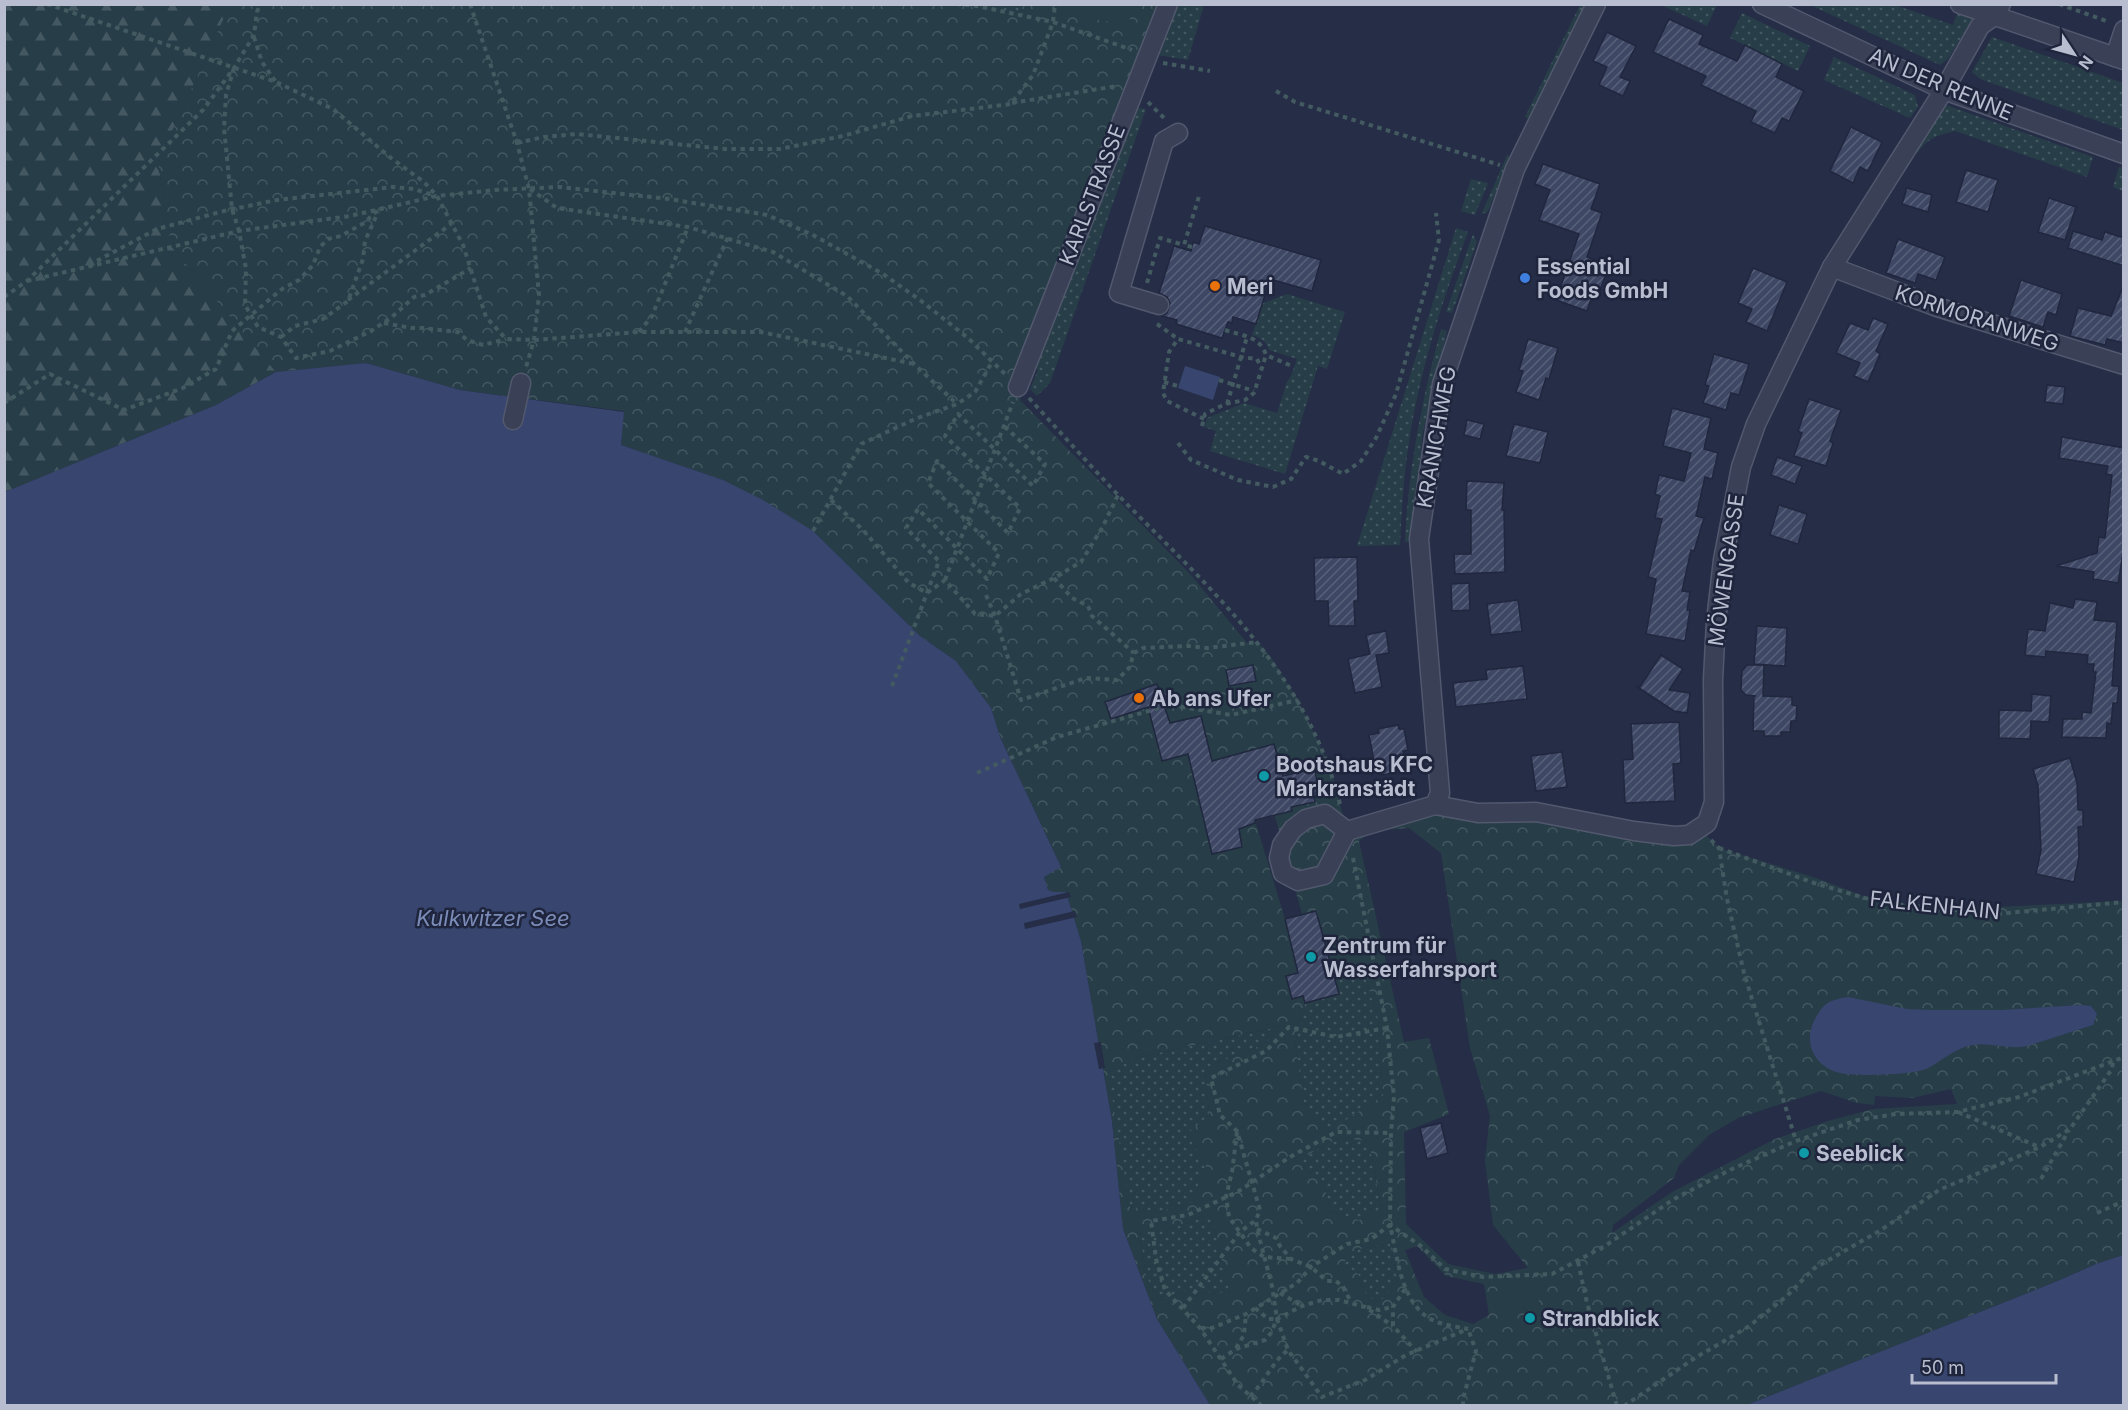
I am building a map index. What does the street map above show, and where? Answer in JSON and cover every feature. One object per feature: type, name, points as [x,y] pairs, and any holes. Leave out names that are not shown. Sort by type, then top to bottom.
[{"type":"street","name":"KARLSTRASSE","points":[[1018,387],[1168,4]]},
{"type":"street","name":"KRANICHWEG","points":[[1435,805],[1440,793],[1419,539],[1442,384],[1515,170],[1596,4]]},
{"type":"street","name":"AN DER RENNE","points":[[1762,4],[1944,90],[2124,154]]},
{"type":"street","points":[[1960,4],[1998,10],[2119,59],[2118,27]]},
{"type":"street","name":"MÖWENGASSE","points":[[1700,829],[1707,823],[1714,802],[1713,690],[1716,621],[1723,560],[1741,467],[1756,424],[1832,267],[1944,90],[1980,26],[1998,10]]},
{"type":"street","points":[[1159,305],[1119,293],[1164,141],[1178,133]]},
{"type":"street","name":"KORMORANWEG","points":[[1832,267],[1937,307],[2124,365]]},
{"type":"street","points":[[513,420],[521,383]]},
{"type":"street","points":[[1347,831],[1435,805],[1478,813],[1536,812],[1634,831],[1674,836],[1689,835],[1700,829]]},
{"type":"path","points":[[47,4],[276,82],[333,109],[391,158],[424,182],[437,196],[463,245],[486,317],[506,339]]},
{"type":"path","points":[[4,297],[27,281],[203,110],[234,68],[254,35],[260,4]]},
{"type":"path","points":[[470,4],[517,143],[529,189],[539,295],[534,340],[521,383]]},
{"type":"path","points":[[956,4],[977,6],[1053,22],[1145,58],[1210,71]]},
{"type":"path","points":[[1011,104],[1033,75],[1053,22],[1055,4]]},
{"type":"path","points":[[2059,4],[2118,27]]},
{"type":"path","points":[[254,35],[262,62],[276,82]]},
{"type":"path","points":[[234,68],[226,95],[224,128],[232,209],[239,231],[246,270],[245,305],[250,317],[258,327],[281,337],[296,358],[309,357],[330,351],[371,332],[414,297],[425,296],[471,268]]},
{"type":"path","points":[[517,143],[544,137],[577,134],[724,149],[780,149],[843,136],[912,116],[1133,89],[1149,102],[1178,133]]},
{"type":"path","points":[[1276,91],[1295,102],[1515,170]]},
{"type":"path","points":[[82,268],[157,229],[232,209],[277,200],[392,187],[414,189],[437,196]]},
{"type":"path","points":[[27,281],[239,231],[350,216],[437,196],[495,190],[559,187],[767,215],[824,240],[883,274],[960,331],[1018,387],[945,580],[927,594]]},
{"type":"path","points":[[529,189],[557,208],[688,227],[773,252],[847,296],[957,404]]},
{"type":"path","points":[[1184,245],[1200,193]]},
{"type":"path","points":[[348,301],[363,259],[365,241],[379,208]]},
{"type":"path","points":[[4,403],[50,374],[124,410],[183,388],[216,369],[232,331],[282,289],[299,280],[313,265],[320,247],[328,239],[341,236],[364,223],[379,208]]},
{"type":"path","points":[[1178,443],[1191,460],[1238,480],[1273,488],[1291,479],[1306,457],[1343,474],[1361,462],[1376,438],[1396,394],[1438,240],[1436,213]]},
{"type":"path","points":[[281,337],[295,326],[323,319],[451,224]]},
{"type":"path","points":[[639,332],[652,316],[688,227]]},
{"type":"path","points":[[685,332],[728,237]]},
{"type":"path","points":[[1147,283],[1160,238],[1192,247]]},
{"type":"path","points":[[384,323],[458,332],[467,340],[483,345],[506,339],[534,340],[639,332],[761,332],[914,364]]},
{"type":"path","points":[[1225,330],[1259,341],[1266,355],[1294,367]]},
{"type":"path","points":[[1227,404],[1247,337]]},
{"type":"path","points":[[1204,419],[1167,401],[1163,393],[1169,352],[1178,339],[1241,357],[1257,359],[1262,369]]},
{"type":"path","points":[[1202,426],[1205,414],[1245,399],[1254,391],[1266,355]]},
{"type":"path","points":[[813,531],[861,444],[915,419],[957,404],[975,392],[992,362]]},
{"type":"path","points":[[1219,380],[1254,391]]},
{"type":"path","points":[[1164,382],[1178,386]]},
{"type":"path","points":[[892,686],[939,561],[906,528],[918,509],[987,579],[999,553],[928,483],[937,460],[1008,532],[1020,508],[945,436],[958,414],[1033,486],[1045,464],[1004,426]]},
{"type":"path","points":[[945,580],[975,614],[995,616],[1021,594],[1081,562],[1118,494]]},
{"type":"path","points":[[831,500],[863,530],[909,583],[927,594]]},
{"type":"path","points":[[1053,578],[1072,598],[1088,606],[1092,616],[1134,653]]},
{"type":"path","points":[[986,595],[995,616],[1021,700],[1086,678],[1117,680],[1129,668],[1134,653],[1143,648],[1188,646],[1207,648],[1258,642]]},
{"type":"path","points":[[977,772],[1056,737],[1170,705],[1231,715],[1298,700]]},
{"type":"path","points":[[1700,829],[1719,848],[1727,899],[1744,973],[1796,1141]]},
{"type":"path","name":"FALKENHAIN","points":[[1719,848],[1814,884],[1882,903],[1997,914],[2124,902]]},
{"type":"path","points":[[1388,1028],[1336,1037],[1289,1027],[1266,1051],[1211,1078],[1220,1115],[1237,1131],[1252,1182],[1260,1210],[1256,1220],[1257,1229],[1277,1319],[1288,1350],[1322,1396],[1365,1380],[1406,1355],[1468,1329]]},
{"type":"path","points":[[1605,1246],[1674,1199],[1732,1169],[1796,1141],[1858,1120],[1896,1114],[1958,1112],[2019,1097],[2124,1057]]},
{"type":"path","points":[[2041,1179],[2070,1129],[2112,1069],[2113,1061]]},
{"type":"path","points":[[1958,1112],[2040,1147]]},
{"type":"path","points":[[1624,1406],[1695,1358],[1748,1327],[1787,1296],[1813,1269],[1881,1230],[1939,1190],[2040,1147],[2070,1129]]},
{"type":"path","points":[[1237,1131],[1232,1172],[1226,1197],[1229,1217],[1251,1248],[1264,1257],[1291,1259],[1311,1267],[1327,1281],[1336,1281],[1343,1287],[1351,1303]]},
{"type":"path","points":[[1262,1406],[1238,1385],[1200,1328],[1166,1290],[1156,1259],[1151,1221],[1188,1215],[1226,1197],[1290,1157],[1336,1132],[1391,1133]]},
{"type":"path","points":[[2097,1213],[2124,1201]]},
{"type":"path","points":[[1183,1308],[1240,1232],[1256,1220]]},
{"type":"path","points":[[1200,1328],[1212,1328],[1246,1314],[1296,1283],[1311,1267],[1347,1244],[1371,1239],[1390,1225],[1405,1288],[1415,1307],[1438,1323],[1468,1329]]},
{"type":"path","points":[[1257,1229],[1276,1238],[1291,1259]]},
{"type":"path","points":[[1578,1261],[1587,1303],[1617,1406]]},
{"type":"path","points":[[1393,1326],[1393,1307],[1405,1288]]},
{"type":"path","points":[[1281,1293],[1302,1306]]},
{"type":"path","points":[[1255,1308],[1268,1319],[1277,1319],[1302,1306],[1322,1300],[1339,1300],[1379,1310],[1393,1307]]},
{"type":"path","points":[[1365,1307],[1393,1326],[1417,1352]]},
{"type":"path","points":[[1236,1349],[1244,1335],[1246,1314]]},
{"type":"path","points":[[1221,1359],[1236,1349],[1265,1340],[1277,1319]]},
{"type":"path","points":[[1463,1406],[1476,1351],[1468,1329]]},
{"type":"path","points":[[1250,1396],[1262,1384],[1280,1356],[1288,1350]]},
{"type":"green space","points":[[956,4],[1017,14],[1024,5],[1168,5],[1135,83],[1020,400],[1191,575],[1247,643],[1258,642],[1272,659],[1298,700],[1330,766],[1347,831],[1435,805],[1634,831],[1700,829],[1719,848],[1816,878],[1882,903],[1997,907],[2123,901],[2123,1255],[1747,1405],[1210,1405],[1157,1319],[1123,1229],[1112,1121],[1081,941],[1066,892],[1048,890],[1044,876],[1061,867],[1000,737],[991,708],[956,661],[920,636],[813,531],[723,480],[621,445],[624,411],[460,390],[366,363],[276,372],[171,246],[158,162],[230,5]],"holes":[[[1275,816],[1302,914],[1285,919],[1255,821]],[[1409,828],[1441,853],[1470,1048],[1490,1116],[1485,1160],[1493,1225],[1528,1268],[1495,1274],[1448,1264],[1406,1224],[1404,1132],[1449,1114],[1429,1038],[1404,1042],[1359,841],[1373,831]],[[1362,968],[1378,1018],[1383,1096],[1330,1130],[1304,1102],[1295,1045],[1305,1003],[1339,994],[1334,969]],[[1281,1026],[1266,1043],[1205,1068],[1209,1115],[1187,1134],[1206,1165],[1192,1202],[1159,1212],[1130,1207],[1108,1073],[1135,1058]],[[1951,1089],[1957,1104],[1873,1109],[1775,1139],[1672,1192],[1612,1233],[1613,1225],[1674,1178],[1679,1165],[1709,1135],[1738,1118],[1821,1091],[1857,1103],[1874,1105],[1875,1096],[1912,1098]],[[1338,1138],[1369,1141],[1381,1208],[1359,1220],[1331,1212],[1323,1181],[1297,1161]],[[1211,1214],[1230,1293],[1185,1292],[1159,1301],[1146,1276],[1140,1230],[1165,1231]],[[1390,1243],[1398,1282],[1380,1302],[1367,1297],[1358,1274],[1343,1263],[1355,1250]],[[1417,1246],[1446,1276],[1484,1284],[1489,1315],[1473,1324],[1445,1315],[1424,1297],[1405,1250]]]},
{"type":"green space","points":[[1061,4],[1132,5],[1129,25],[1059,13]]},
{"type":"green space","points":[[5,5],[230,5],[158,162],[171,246],[276,372],[216,405],[5,492]]},
{"type":"green space","points":[[956,5],[1024,5],[1017,14]]},
{"type":"green space","points":[[1177,5],[1204,5],[1188,60],[1158,55]]},
{"type":"green space","points":[[1580,5],[1586,5],[1530,119],[1525,117]]},
{"type":"green space","points":[[1661,5],[1717,5],[1707,26]]},
{"type":"green space","points":[[1810,5],[1895,5],[1953,25],[1960,5],[1974,17],[1948,59],[1940,65]]},
{"type":"green space","points":[[1742,13],[1810,46],[1798,71],[1730,38]]},
{"type":"green space","points":[[1992,37],[2123,83],[2123,130],[1980,79],[1972,72]]},
{"type":"green space","points":[[1834,57],[1915,95],[1918,107],[1910,118],[1824,80]]},
{"type":"green space","points":[[1946,105],[2093,157],[2087,177],[1955,131],[1929,140],[1918,152],[1911,147],[1933,113]]},
{"type":"green space","points":[[1135,107],[1146,109],[1050,383],[1037,396],[1030,389],[1038,370],[1035,367]]},
{"type":"green space","points":[[1507,155],[1511,157],[1488,211],[1481,215]]},
{"type":"green space","points":[[2119,167],[2123,168],[2123,191],[2113,187]]},
{"type":"green space","points":[[1471,179],[1488,183],[1475,215],[1461,211]]},
{"type":"green space","points":[[1456,228],[1468,232],[1439,317],[1416,403],[1405,474],[1400,545],[1357,546]]},
{"type":"green space","points":[[1473,234],[1477,242],[1452,313],[1446,312]]},
{"type":"green space","points":[[1287,294],[1345,312],[1327,369],[1318,366],[1285,474],[1210,451],[1216,431],[1204,427],[1207,418],[1244,403],[1277,413],[1297,359],[1269,350],[1263,340],[1252,335],[1263,303]]},
{"type":"green space","points":[[1441,329],[1447,331],[1423,432],[1411,541],[1405,542],[1409,488],[1417,434]]},
{"type":"green space","points":[[1362,968],[1378,1018],[1383,1096],[1330,1131],[1304,1102],[1295,1045],[1305,1003],[1334,969]]},
{"type":"green space","points":[[1282,1026],[1266,1043],[1205,1068],[1209,1115],[1188,1135],[1206,1165],[1192,1202],[1159,1212],[1129,1207],[1108,1073],[1135,1058]]},
{"type":"green space","points":[[1338,1138],[1369,1141],[1381,1209],[1359,1220],[1331,1212],[1323,1181],[1296,1161]]},
{"type":"green space","points":[[1211,1214],[1230,1293],[1185,1292],[1159,1301],[1146,1276],[1140,1229],[1165,1231]]},
{"type":"green space","points":[[1390,1243],[1398,1282],[1380,1302],[1367,1297],[1358,1274],[1342,1263],[1355,1250]]},
{"type":"green space","points":[[1534,1283],[1540,1306],[1498,1316],[1492,1292]]},
{"type":"water","name":"Kulkwitzer See","points":[[366,363],[460,390],[624,412],[621,445],[723,480],[763,500],[813,531],[920,636],[956,661],[991,708],[1000,737],[1061,867],[1044,877],[1048,890],[1066,892],[1081,941],[1112,1121],[1123,1229],[1157,1319],[1210,1405],[5,1406],[5,492],[216,405],[276,372]]},
{"type":"water","points":[[1185,366],[1220,377],[1213,400],[1178,388]]},
{"type":"water","points":[[1848,997],[1907,1009],[2001,1010],[2081,1005],[2091,1006],[2097,1014],[2093,1025],[2027,1046],[1972,1045],[1922,1070],[1853,1075],[1836,1072],[1821,1063],[1810,1041],[1813,1023],[1822,1008],[1831,1001]]},
{"type":"water","points":[[2123,1255],[2123,1405],[1747,1405],[2096,1264]]},
{"type":"pier","points":[[1069,892],[1071,897],[1020,909],[1019,904]]},
{"type":"pier","points":[[1075,911],[1077,917],[1025,929],[1024,923]]},
{"type":"pier","points":[[1101,1042],[1105,1068],[1099,1069],[1094,1043]]},
{"type":"building","points":[[1669,19],[1703,35],[1699,44],[1737,61],[1745,45],[1782,64],[1776,77],[1804,91],[1789,121],[1782,118],[1775,133],[1751,122],[1756,111],[1701,85],[1706,76],[1653,52]]},
{"type":"building","points":[[1607,32],[1636,46],[1620,77],[1630,81],[1623,96],[1599,85],[1607,67],[1593,61]]},
{"type":"building","points":[[1851,127],[1882,142],[1868,171],[1860,167],[1853,183],[1830,171]]},
{"type":"building","points":[[1543,164],[1600,184],[1591,209],[1602,213],[1587,257],[1609,265],[1599,293],[1593,293],[1587,311],[1556,300],[1579,234],[1539,220],[1550,190],[1535,184]]},
{"type":"building","points":[[1966,170],[1998,180],[1988,212],[1956,202]]},
{"type":"building","points":[[1907,188],[1932,195],[1928,212],[1902,204]]},
{"type":"building","points":[[2049,198],[2076,207],[2065,240],[2038,232]]},
{"type":"building","name":"Meri","points":[[1205,226],[1321,260],[1312,291],[1270,279],[1256,324],[1233,317],[1232,323],[1228,322],[1222,338],[1176,324],[1177,320],[1162,316],[1167,313],[1170,303],[1167,297],[1159,293],[1174,246],[1191,251],[1193,242],[1199,244]]},
{"type":"building","points":[[2073,231],[2102,240],[2105,232],[2124,238],[2124,266],[2068,248]]},
{"type":"building","points":[[1898,239],[1945,257],[1936,280],[1918,274],[1915,283],[1886,273]]},
{"type":"building","points":[[1753,268],[1787,282],[1767,331],[1746,322],[1752,309],[1738,303]]},
{"type":"building","points":[[2021,280],[2062,294],[2056,315],[2048,312],[2043,327],[2009,316]]},
{"type":"building","points":[[2123,287],[2124,343],[2107,339],[2105,345],[2070,336],[2078,308],[2111,316]]},
{"type":"building","points":[[1873,318],[1888,324],[1876,351],[1880,354],[1868,382],[1854,376],[1860,363],[1836,353],[1850,323],[1868,330]]},
{"type":"building","points":[[1528,339],[1558,348],[1549,379],[1546,378],[1539,400],[1516,392],[1523,371],[1519,370]]},
{"type":"building","points":[[1714,354],[1749,364],[1739,395],[1731,393],[1726,410],[1703,403],[1709,386],[1705,385]]},
{"type":"building","points":[[2047,385],[2065,387],[2063,404],[2045,402]]},
{"type":"building","points":[[1809,399],[1841,410],[1830,441],[1833,443],[1826,466],[1794,456],[1802,433],[1798,431]]},
{"type":"building","points":[[1672,408],[1711,418],[1704,449],[1718,453],[1712,479],[1705,477],[1696,516],[1704,518],[1694,551],[1691,550],[1682,591],[1690,592],[1687,610],[1690,610],[1685,641],[1646,634],[1656,579],[1648,577],[1662,519],[1655,518],[1660,496],[1655,494],[1659,475],[1684,481],[1691,453],[1663,446]]},
{"type":"building","points":[[1467,420],[1484,424],[1480,439],[1464,435]]},
{"type":"building","points":[[1514,424],[1548,432],[1540,463],[1506,456]]},
{"type":"building","points":[[2062,437],[2124,448],[2124,547],[2118,583],[2093,579],[2094,572],[2056,566],[2097,553],[2099,537],[2105,538],[2112,475],[2106,474],[2108,466],[2059,458]]},
{"type":"building","points":[[1777,457],[1802,466],[1795,484],[1771,475]]},
{"type":"building","points":[[1467,481],[1504,483],[1502,510],[1504,510],[1505,572],[1455,574],[1454,554],[1471,554],[1471,510],[1466,510]]},
{"type":"building","points":[[1779,505],[1807,514],[1798,544],[1770,535]]},
{"type":"building","points":[[1357,557],[1358,601],[1354,601],[1355,626],[1329,626],[1328,601],[1315,601],[1314,558]]},
{"type":"building","points":[[1469,583],[1470,610],[1452,611],[1451,584]]},
{"type":"building","points":[[2075,599],[2097,602],[2094,620],[2117,622],[2112,686],[2119,686],[2117,703],[2113,703],[2111,724],[2107,723],[2106,738],[2062,737],[2063,719],[2082,719],[2082,712],[2091,713],[2096,672],[2093,672],[2094,664],[2087,664],[2088,655],[2046,651],[2045,657],[2025,655],[2028,629],[2045,631],[2050,603],[2073,608]]},
{"type":"building","points":[[1518,600],[1522,631],[1491,635],[1487,604]]},
{"type":"building","points":[[1757,626],[1787,628],[1785,666],[1754,664]]},
{"type":"building","points":[[1386,631],[1389,653],[1376,655],[1382,687],[1355,693],[1348,659],[1370,654],[1366,635]]},
{"type":"building","points":[[1661,655],[1683,669],[1669,690],[1690,693],[1687,713],[1674,711],[1636,686],[1640,687]]},
{"type":"building","points":[[1253,665],[1256,681],[1229,686],[1226,670]]},
{"type":"building","points":[[1747,665],[1764,665],[1763,696],[1792,697],[1792,705],[1797,706],[1796,721],[1791,721],[1790,732],[1781,732],[1781,736],[1764,736],[1764,731],[1753,731],[1754,696],[1756,696],[1746,695],[1741,690],[1742,671]]},
{"type":"building","points":[[1523,666],[1527,699],[1456,707],[1453,683],[1487,679],[1486,670]]},
{"type":"building","points":[[1157,684],[1170,723],[1201,716],[1212,761],[1274,744],[1283,776],[1314,768],[1321,795],[1314,797],[1315,802],[1291,807],[1292,811],[1255,820],[1255,823],[1239,829],[1242,847],[1212,854],[1188,754],[1162,761],[1148,707],[1111,719],[1105,702]]},
{"type":"building","points":[[2032,694],[2051,696],[2049,722],[2031,721],[2030,739],[1999,738],[1999,710],[2031,711]]},
{"type":"building","points":[[1679,722],[1681,763],[1673,764],[1675,801],[1625,803],[1623,760],[1633,759],[1631,724]]},
{"type":"building","points":[[1398,725],[1399,729],[1404,729],[1408,750],[1403,751],[1404,755],[1396,756],[1399,772],[1382,775],[1379,760],[1374,761],[1369,735],[1379,733],[1378,729]]},
{"type":"building","points":[[1562,752],[1567,787],[1536,791],[1531,756]]},
{"type":"building","points":[[2070,758],[2077,783],[2078,810],[2083,810],[2083,826],[2078,827],[2079,857],[2074,882],[2036,874],[2041,850],[2038,786],[2033,769]]},
{"type":"building","name":"Zentrum für Wasserfahrsport","points":[[1316,911],[1339,994],[1305,1003],[1303,996],[1292,999],[1286,976],[1298,973],[1285,919]]},
{"type":"building","points":[[1441,1123],[1448,1153],[1427,1159],[1420,1128]]},
{"type":"place","name":"Essential Foods GmbH","points":[[1525,278]]},
{"type":"place","name":"Meri","points":[[1215,286]]},
{"type":"place","name":"Ab ans Ufer","points":[[1139,698]]},
{"type":"place","name":"Bootshaus KFC Markranstädt","points":[[1264,776]]},
{"type":"place","name":"Zentrum für Wasserfahrsport","points":[[1311,957]]},
{"type":"place","name":"Seeblick","points":[[1804,1153]]},
{"type":"place","name":"Strandblick","points":[[1530,1318]]}]
